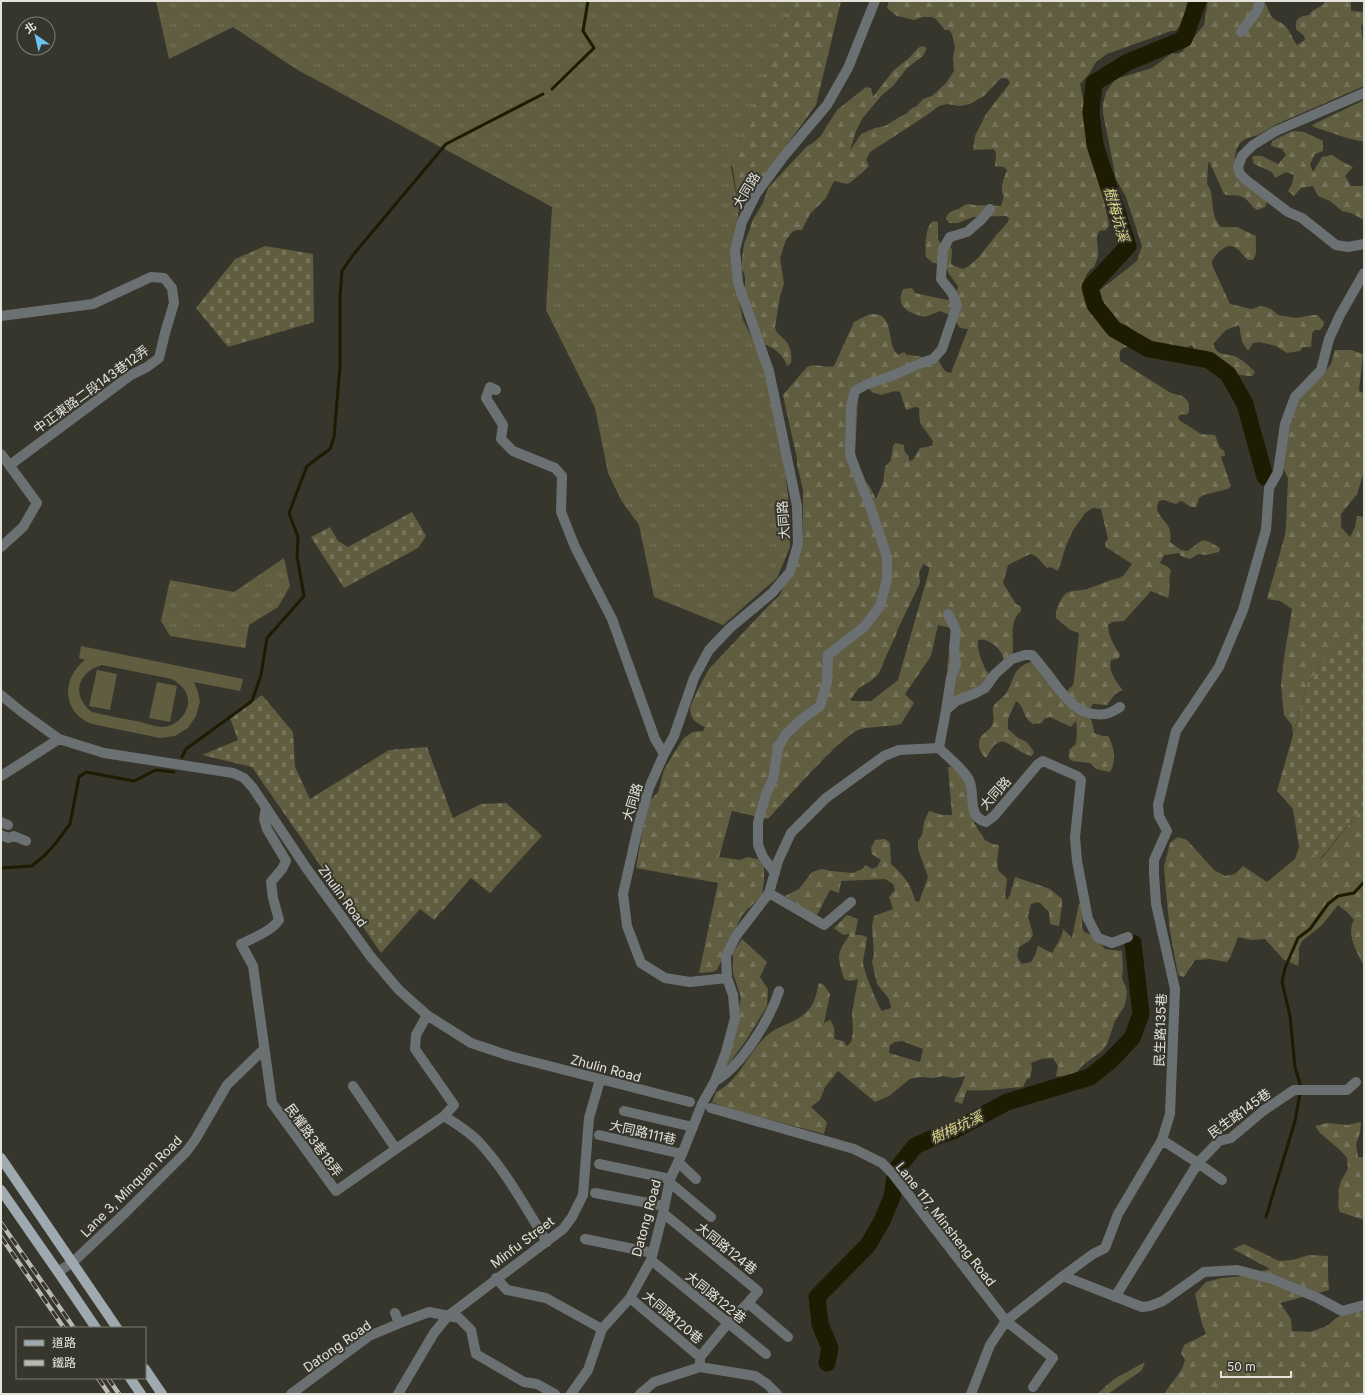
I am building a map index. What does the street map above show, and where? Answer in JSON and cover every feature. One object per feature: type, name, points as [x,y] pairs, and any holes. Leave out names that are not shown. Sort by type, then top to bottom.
[{"type":"main road","points":[[1,1158],[116,1327]]},
{"type":"main road","points":[[1,1190],[95,1327]]},
{"type":"main road","points":[[146,1370],[162,1394]]},
{"type":"main road","points":[[131,1379],[141,1394]]},
{"type":"street","name":"大同路","points":[[727,978],[690,982],[665,978],[641,963],[627,926],[623,894],[639,823],[649,788],[664,754],[674,736],[694,678],[709,650],[730,628],[772,593],[790,572],[798,544],[797,506],[769,371],[738,284],[735,250],[742,222],[756,194],[784,156],[827,105],[848,68],[875,1]]},
{"type":"street","points":[[1241,32],[1257,12],[1260,1]]},
{"type":"street","points":[[1364,93],[1276,131],[1253,145],[1242,156],[1238,167],[1240,174],[1246,180],[1288,212],[1302,218],[1336,245],[1348,247],[1364,244]]},
{"type":"street","points":[[775,873],[763,857],[758,845],[758,822],[766,794],[773,779],[778,748],[786,734],[802,719],[820,706],[827,682],[828,655],[864,627],[880,606],[887,579],[887,557],[871,509],[850,455],[850,406],[855,391],[865,385],[933,359],[942,349],[957,304],[952,293],[941,278],[943,249],[950,237],[967,232],[981,220],[990,209]]},
{"type":"street","name":"民生路135巷","points":[[971,1394],[990,1345],[1006,1321],[1063,1276],[1093,1254],[1105,1248],[1118,1214],[1162,1140],[1170,1114],[1175,989],[1156,904],[1154,860],[1167,831],[1159,816],[1158,805],[1176,731],[1219,667],[1243,610],[1266,530],[1269,488],[1278,472],[1285,424],[1295,397],[1321,370],[1329,339],[1340,315],[1364,273]]},
{"type":"street","name":"中正東路二段143巷12弄","points":[[1,316],[93,304],[151,277],[164,278],[172,288],[174,303],[159,358],[147,368],[131,375],[10,465]]},
{"type":"street","points":[[496,390],[490,387],[486,398],[503,425],[501,439],[513,451],[555,468],[562,476],[561,512],[575,547],[612,619],[655,739],[664,754]]},
{"type":"street","points":[[1,454],[37,503],[22,527],[1,547]]},
{"type":"street","points":[[715,1082],[726,1052],[735,1018],[732,995],[727,978],[726,956],[736,936],[769,893],[778,861],[791,833],[826,798],[884,756],[899,750],[939,748],[951,678],[956,665],[954,648],[956,630],[948,614]]},
{"type":"street","points":[[946,710],[956,701],[985,688],[995,674],[1012,659],[1025,655],[1032,655],[1042,665],[1070,702],[1082,711],[1096,714],[1109,713],[1120,706]]},
{"type":"street","name":"Zhulin Road","points":[[1,695],[23,714],[59,738],[104,753],[234,773],[244,778],[266,807],[307,869],[371,957],[399,990],[427,1014],[471,1043],[510,1056],[687,1103]]},
{"type":"street","points":[[1,776],[59,738]]},
{"type":"street","name":"大同路","points":[[939,748],[969,779],[974,814],[979,820],[986,822],[994,816],[1038,764],[1043,761],[1077,776],[1081,780],[1075,837],[1076,862],[1088,919],[1098,938],[1112,943],[1128,937]]},
{"type":"street","points":[[264,1049],[253,966],[241,944],[268,931],[279,920],[273,898],[271,882],[282,869],[286,861],[267,829],[264,820],[266,807]]},
{"type":"street","points":[[1,835],[8,838],[14,836],[26,840]]},
{"type":"street","points":[[769,893],[824,925],[851,902]]},
{"type":"street","points":[[715,1082],[733,1066],[750,1044],[775,1003],[779,991]]},
{"type":"street","points":[[353,1086],[396,1149],[444,1116],[454,1105],[415,1049],[416,1035],[427,1014]]},
{"type":"street","name":"民權路3巷18弄","points":[[264,1049],[272,1103],[336,1191],[396,1149]]},
{"type":"street","name":"Lane 3, Minquan Road","points":[[58,1272],[73,1262],[186,1152],[195,1140],[226,1085],[264,1049]]},
{"type":"street","name":"Minfu Street","points":[[398,1394],[434,1333],[448,1316],[496,1278],[547,1242],[563,1229],[572,1217],[583,1195],[589,1118],[600,1080]]},
{"type":"street","name":"Datong Road","points":[[570,1394],[588,1370],[602,1329],[630,1298],[652,1256],[664,1210],[669,1181],[702,1104],[715,1082]]},
{"type":"street","name":"民生路145巷","points":[[1115,1297],[1198,1163],[1219,1141],[1231,1138],[1263,1111],[1294,1090],[1347,1090],[1356,1082]]},
{"type":"street","name":"Lane 117, Minsheng Road","points":[[710,1109],[854,1149],[882,1163],[901,1185],[1006,1321],[1053,1358],[1032,1387]]},
{"type":"street","points":[[624,1112],[693,1127]]},
{"type":"street","points":[[444,1116],[476,1138],[495,1161],[547,1242]]},
{"type":"street","name":"大同路111巷","points":[[599,1135],[680,1158]]},
{"type":"street","points":[[1162,1140],[1222,1180]]},
{"type":"street","points":[[680,1158],[696,1179]]},
{"type":"street","points":[[599,1164],[669,1181],[711,1217]]},
{"type":"street","points":[[595,1193],[664,1210]]},
{"type":"street","name":"大同路124巷","points":[[664,1210],[758,1291],[748,1303]]},
{"type":"street","points":[[585,1239],[652,1256]]},
{"type":"street","name":"大同路122巷","points":[[652,1256],[728,1323],[766,1354]]},
{"type":"street","points":[[1063,1276],[1142,1307],[1150,1306],[1163,1301],[1204,1272],[1237,1270],[1272,1278],[1318,1298],[1342,1311],[1364,1305]]},
{"type":"street","points":[[496,1278],[507,1290],[546,1298],[602,1329]]},
{"type":"street","name":"大同路120巷","points":[[630,1298],[700,1362]]},
{"type":"street","points":[[640,1394],[654,1382],[700,1362],[728,1323],[748,1303],[788,1337]]},
{"type":"street","points":[[395,1312],[399,1323]]},
{"type":"street","name":"Datong Road","points":[[291,1394],[368,1336],[429,1312],[459,1318],[471,1330],[476,1354],[524,1382],[537,1384],[555,1394]]},
{"type":"street","points":[[700,1362],[755,1376],[767,1384],[777,1394]]},
{"type":"green space","points":[[156,1],[791,1],[731,167],[739,210],[731,261],[743,320],[772,378],[789,502],[790,547],[777,578],[723,625],[654,597],[639,525],[621,500],[608,473],[595,408],[546,310],[552,207],[296,69],[233,27],[169,59]]},
{"type":"green space","points":[[791,1],[841,1],[816,105],[739,210],[732,163]]},
{"type":"green space","points":[[889,1],[1187,1],[1182,22],[1175,31],[1171,31],[1107,54],[1096,62],[1089,74],[1080,84],[1109,225],[1106,230],[1099,231],[1098,234],[1097,259],[1094,267],[1087,273],[1084,283],[1083,293],[1085,302],[1137,261],[1142,246],[1126,197],[1116,179],[1103,113],[1103,104],[1106,92],[1114,81],[1119,78],[1152,68],[1172,53],[1177,54],[1182,52],[1204,25],[1208,1],[1263,1],[1272,17],[1285,26],[1297,45],[1305,40],[1304,36],[1296,29],[1298,19],[1309,15],[1326,1],[1351,1],[1351,11],[1364,12],[1364,26],[1361,24],[1364,51],[1364,86],[1277,124],[1258,135],[1245,139],[1240,143],[1236,150],[1234,171],[1241,181],[1267,202],[1265,207],[1257,210],[1243,197],[1224,194],[1209,161],[1208,165],[1207,184],[1210,188],[1213,210],[1217,222],[1221,227],[1237,227],[1256,236],[1256,252],[1253,260],[1248,260],[1238,249],[1233,246],[1229,246],[1222,249],[1212,261],[1212,265],[1230,304],[1251,309],[1261,306],[1266,307],[1278,315],[1296,318],[1317,315],[1324,322],[1320,330],[1315,330],[1312,333],[1311,347],[1303,347],[1300,351],[1287,353],[1276,346],[1259,342],[1253,343],[1248,351],[1242,342],[1239,325],[1226,330],[1213,344],[1215,348],[1219,353],[1237,357],[1243,361],[1255,372],[1252,376],[1236,374],[1223,369],[1209,359],[1196,355],[1192,345],[1179,351],[1153,348],[1124,324],[1113,329],[1121,333],[1123,337],[1133,342],[1131,345],[1120,351],[1120,361],[1171,393],[1182,396],[1186,399],[1189,404],[1189,412],[1186,415],[1182,414],[1178,416],[1179,420],[1201,434],[1215,435],[1220,448],[1224,451],[1225,455],[1221,457],[1231,486],[1228,489],[1203,495],[1199,498],[1196,507],[1189,506],[1180,501],[1176,504],[1164,500],[1159,501],[1157,505],[1159,515],[1169,528],[1170,542],[1181,550],[1188,551],[1203,540],[1220,548],[1219,552],[1206,555],[1198,554],[1190,559],[1181,556],[1179,553],[1164,555],[1160,563],[1171,570],[1168,598],[1151,591],[1124,621],[1112,622],[1108,625],[1112,640],[1120,654],[1119,658],[1111,660],[1110,664],[1115,680],[1123,690],[1115,694],[1107,705],[1093,704],[1090,714],[1094,733],[1108,736],[1112,744],[1114,758],[1110,772],[1096,769],[1090,763],[1073,761],[1069,759],[1069,750],[1076,744],[1076,721],[1071,727],[1050,717],[1044,719],[1042,723],[1033,724],[1029,721],[1021,706],[1016,701],[1008,719],[1008,729],[1018,738],[1027,742],[1034,752],[1032,756],[1002,741],[994,745],[986,758],[980,751],[979,746],[981,736],[992,726],[994,719],[994,706],[1006,694],[1013,677],[1023,665],[1031,662],[1040,662],[1044,664],[1052,672],[1066,692],[1073,685],[1079,633],[1070,630],[1056,618],[1056,612],[1059,604],[1065,594],[1069,592],[1085,590],[1123,576],[1132,564],[1106,547],[1105,543],[1108,539],[1101,509],[1093,508],[1085,513],[1072,532],[1058,571],[1051,567],[1047,568],[1037,558],[1030,554],[1008,565],[1003,583],[1016,604],[1021,607],[1021,611],[1017,615],[1014,624],[1011,661],[1003,663],[1002,654],[995,645],[985,640],[978,640],[978,649],[982,661],[987,672],[991,674],[995,680],[992,687],[977,688],[960,694],[941,717],[951,628],[938,625],[931,656],[905,694],[914,703],[901,724],[866,728],[852,733],[828,755],[768,819],[732,811],[719,857],[740,860],[748,857],[757,859],[764,864],[762,895],[742,915],[717,970],[699,973],[718,883],[636,868],[647,804],[658,792],[664,770],[684,738],[693,732],[703,731],[705,727],[694,721],[690,713],[690,709],[701,683],[709,669],[779,596],[798,560],[803,537],[803,490],[783,395],[807,367],[814,365],[827,367],[834,366],[854,322],[871,314],[878,314],[886,321],[892,345],[898,355],[904,352],[907,355],[938,360],[945,370],[951,373],[968,329],[960,328],[952,316],[940,311],[925,317],[914,314],[905,309],[901,301],[903,289],[912,288],[915,293],[947,300],[957,291],[958,286],[949,274],[945,264],[933,263],[926,257],[927,232],[933,221],[938,222],[938,240],[941,243],[950,245],[952,250],[951,264],[963,269],[978,258],[1008,222],[1009,217],[973,217],[958,223],[949,223],[946,219],[950,212],[967,204],[1001,206],[1004,196],[1002,183],[1007,170],[1004,167],[995,166],[996,153],[994,149],[973,150],[975,136],[986,114],[1010,83],[1008,79],[1003,78],[1000,79],[984,96],[970,104],[960,106],[947,104],[939,106],[870,152],[866,160],[869,166],[848,184],[834,181],[826,198],[810,214],[802,230],[792,232],[786,240],[780,258],[784,284],[780,296],[775,327],[777,332],[790,348],[791,363],[787,366],[786,362],[778,352],[762,344],[745,291],[745,276],[741,267],[744,244],[752,221],[763,203],[768,188],[807,146],[820,137],[837,110],[866,87],[871,88],[873,97],[893,71],[909,58],[918,48],[922,46],[927,48],[923,56],[907,68],[893,86],[882,95],[862,119],[856,131],[850,151],[861,134],[875,128],[885,126],[906,114],[912,108],[917,106],[923,99],[932,96],[946,83],[954,71],[953,57],[955,47],[952,34],[949,30],[945,30],[936,19],[932,17],[923,17],[914,20],[897,16],[887,8]],"holes":[[[869,380],[869,389],[872,392],[881,395],[895,391],[900,392],[906,410],[915,407],[919,408],[920,423],[933,441],[932,446],[920,448],[913,460],[909,461],[909,456],[905,452],[904,445],[895,443],[893,446],[891,460],[885,467],[883,483],[876,499],[870,487],[863,479],[855,452],[859,382]],[[923,564],[929,567],[929,571],[898,680],[871,701],[850,700],[859,688],[872,680],[879,673],[920,583],[919,573]]]},
{"type":"green space","points":[[1364,100],[1364,142],[1347,138],[1312,125]]},
{"type":"green space","points":[[1295,131],[1304,132],[1323,141],[1323,151],[1315,154],[1310,164],[1313,172],[1322,157],[1332,155],[1353,167],[1345,176],[1351,186],[1364,186],[1364,220],[1351,213],[1342,211],[1330,201],[1318,196],[1313,186],[1301,188],[1294,196],[1288,191],[1292,184],[1294,175],[1286,172],[1275,178],[1272,172],[1254,164],[1252,156],[1262,156],[1278,164],[1286,155],[1282,149],[1271,146],[1272,141]]},
{"type":"green space","points":[[265,246],[313,254],[314,322],[228,347],[196,308],[235,259]]},
{"type":"green space","points":[[1335,350],[1351,350],[1363,354],[1359,391],[1364,393],[1364,472],[1357,494],[1341,514],[1341,527],[1350,537],[1355,527],[1357,516],[1364,517],[1364,621],[1362,620],[1308,682],[1293,734],[1292,725],[1284,715],[1281,685],[1292,609],[1280,601],[1267,599],[1285,535],[1286,525],[1288,478],[1278,459],[1289,403],[1321,377],[1331,364]]},
{"type":"green space","points":[[412,512],[426,536],[418,548],[344,588],[311,537],[330,527],[338,541],[348,547]]},
{"type":"green space","points":[[284,558],[290,586],[278,607],[249,625],[245,648],[170,636],[161,621],[170,580],[234,592]]},
{"type":"green space","points":[[1362,620],[1364,621],[1364,806],[1320,859],[1299,847],[1293,809],[1277,791],[1308,682]]},
{"type":"green space","points":[[81,646],[243,679],[240,691],[194,682],[200,702],[196,716],[188,728],[175,736],[160,738],[92,724],[82,719],[70,704],[68,695],[72,676],[77,667],[85,660],[79,658]],"holes":[[[102,665],[172,679],[186,692],[188,704],[182,717],[167,727],[92,712],[85,706],[79,692],[82,679],[87,673]]]},
{"type":"green space","points":[[97,670],[117,674],[110,710],[89,706]]},
{"type":"green space","points":[[157,682],[177,686],[170,722],[149,718]]},
{"type":"green space","points":[[262,695],[293,732],[295,767],[310,799],[389,750],[427,747],[453,818],[481,804],[506,803],[542,836],[490,893],[471,878],[434,920],[420,909],[381,953],[252,767],[202,755],[238,740],[230,718]]},
{"type":"green space","points":[[948,767],[953,767],[967,783],[974,823],[985,840],[992,844],[999,845],[997,863],[998,870],[1007,879],[1005,896],[1007,900],[1015,877],[1050,889],[1062,899],[1059,926],[1050,924],[1049,912],[1039,902],[1031,904],[1028,916],[1033,935],[1029,941],[1019,947],[1017,957],[1022,964],[1031,962],[1038,946],[1052,953],[1061,938],[1063,929],[1072,938],[1079,903],[1083,908],[1082,927],[1084,932],[1092,935],[1105,949],[1122,951],[1122,978],[1127,991],[1126,1000],[1124,1007],[1115,1021],[1107,1044],[1102,1051],[1083,1065],[1076,1073],[1065,1077],[1056,1076],[1058,1066],[1053,1058],[1041,1059],[1031,1063],[1032,1069],[1030,1078],[1027,1079],[1023,1087],[967,1090],[962,1104],[954,1101],[965,1076],[954,1078],[943,1076],[933,1078],[920,1077],[910,1079],[889,1096],[875,1102],[838,1071],[825,1087],[820,1100],[811,1107],[827,1122],[824,1134],[727,1108],[712,1102],[716,1092],[725,1087],[732,1080],[756,1047],[770,1033],[800,1017],[809,1009],[817,993],[819,983],[824,985],[830,994],[824,1023],[830,1020],[832,1022],[834,1039],[843,1041],[847,1046],[851,1042],[853,1032],[852,1013],[858,979],[850,981],[844,979],[839,957],[841,948],[849,934],[843,935],[834,928],[847,915],[858,919],[855,935],[867,937],[863,962],[877,1002],[882,1011],[891,1008],[889,999],[877,984],[872,962],[874,954],[872,926],[874,916],[893,909],[889,897],[895,890],[893,884],[885,879],[841,881],[839,893],[830,890],[817,915],[812,914],[785,896],[799,889],[812,872],[822,869],[853,873],[862,869],[866,865],[872,869],[877,867],[881,860],[872,854],[871,848],[875,840],[885,839],[890,843],[891,864],[912,890],[915,901],[919,902],[928,877],[918,849],[918,841],[922,835],[924,822],[929,811],[942,815],[952,815]],"holes":[[[902,1041],[923,1049],[920,1062],[889,1053],[890,1045],[895,1042]]]},
{"type":"green space","points":[[1364,806],[1363,964],[1351,936],[1354,920],[1338,905],[1322,925],[1302,941],[1299,948],[1298,966],[1283,959],[1265,939],[1251,940],[1238,937],[1227,962],[1209,959],[1195,960],[1184,977],[1178,975],[1170,931],[1164,867],[1170,843],[1178,837],[1187,840],[1214,870],[1225,876],[1235,874],[1243,866],[1267,882],[1295,859],[1299,847],[1321,859]]},
{"type":"green space","points":[[742,939],[767,962],[760,977],[768,989],[767,1006],[747,1039],[725,1069],[741,998],[733,973],[733,953]]},
{"type":"green space","points":[[1361,1122],[1360,1133],[1356,1144],[1358,1157],[1364,1157],[1364,1220],[1340,1212],[1338,1206],[1338,1192],[1341,1181],[1348,1169],[1347,1158],[1320,1133],[1315,1126],[1327,1123],[1348,1125]]},
{"type":"green space","points":[[1244,1244],[1279,1261],[1292,1260],[1309,1255],[1328,1256],[1329,1290],[1280,1303],[1291,1319],[1292,1331],[1310,1332],[1327,1326],[1336,1318],[1364,1305],[1364,1394],[1164,1394],[1182,1369],[1185,1360],[1181,1353],[1184,1345],[1206,1334],[1202,1324],[1195,1294],[1206,1282],[1222,1278],[1243,1276],[1270,1269],[1233,1249]]},
{"type":"green space","points":[[1145,1362],[1142,1370],[1108,1394],[1097,1394],[1114,1379]]},
{"type":"waterway","points":[[552,89],[594,48],[583,31],[588,1]]},
{"type":"waterway","name":"樹梅坑溪","points":[[1198,1],[1184,39],[1128,62],[1094,83],[1091,112],[1095,145],[1128,246],[1090,287],[1095,305],[1114,329],[1149,349],[1209,360],[1228,374],[1245,404],[1265,477]]},
{"type":"waterway","points":[[182,757],[186,749],[252,701],[261,675],[267,638],[304,596],[297,556],[298,537],[289,513],[307,466],[330,449],[334,437],[340,366],[340,296],[342,271],[353,255],[446,144],[543,94]]},
{"type":"waterway","points":[[1,868],[32,866],[55,844],[70,824],[79,777],[86,772],[134,781],[156,770],[174,772]]},
{"type":"waterway","points":[[1301,1087],[1295,1067],[1290,1016],[1282,982],[1285,968],[1298,938],[1310,929],[1328,904],[1338,896],[1354,893],[1364,882]]},
{"type":"waterway","name":"樹梅坑溪","points":[[827,1363],[830,1348],[820,1324],[817,1297],[868,1245],[882,1221],[892,1197],[896,1170],[915,1146],[953,1131],[1007,1102],[1090,1077],[1110,1061],[1132,1038],[1141,1014],[1133,943]]},
{"type":"waterway","points":[[1266,1217],[1295,1121],[1300,1093]]},
{"type":"railway","points":[[1,1223],[73,1327]]},
{"type":"railway","points":[[1,1237],[63,1327]]},
{"type":"railway","points":[[99,1379],[109,1394]]},
{"type":"railway","points":[[109,1379],[119,1394]]}]
